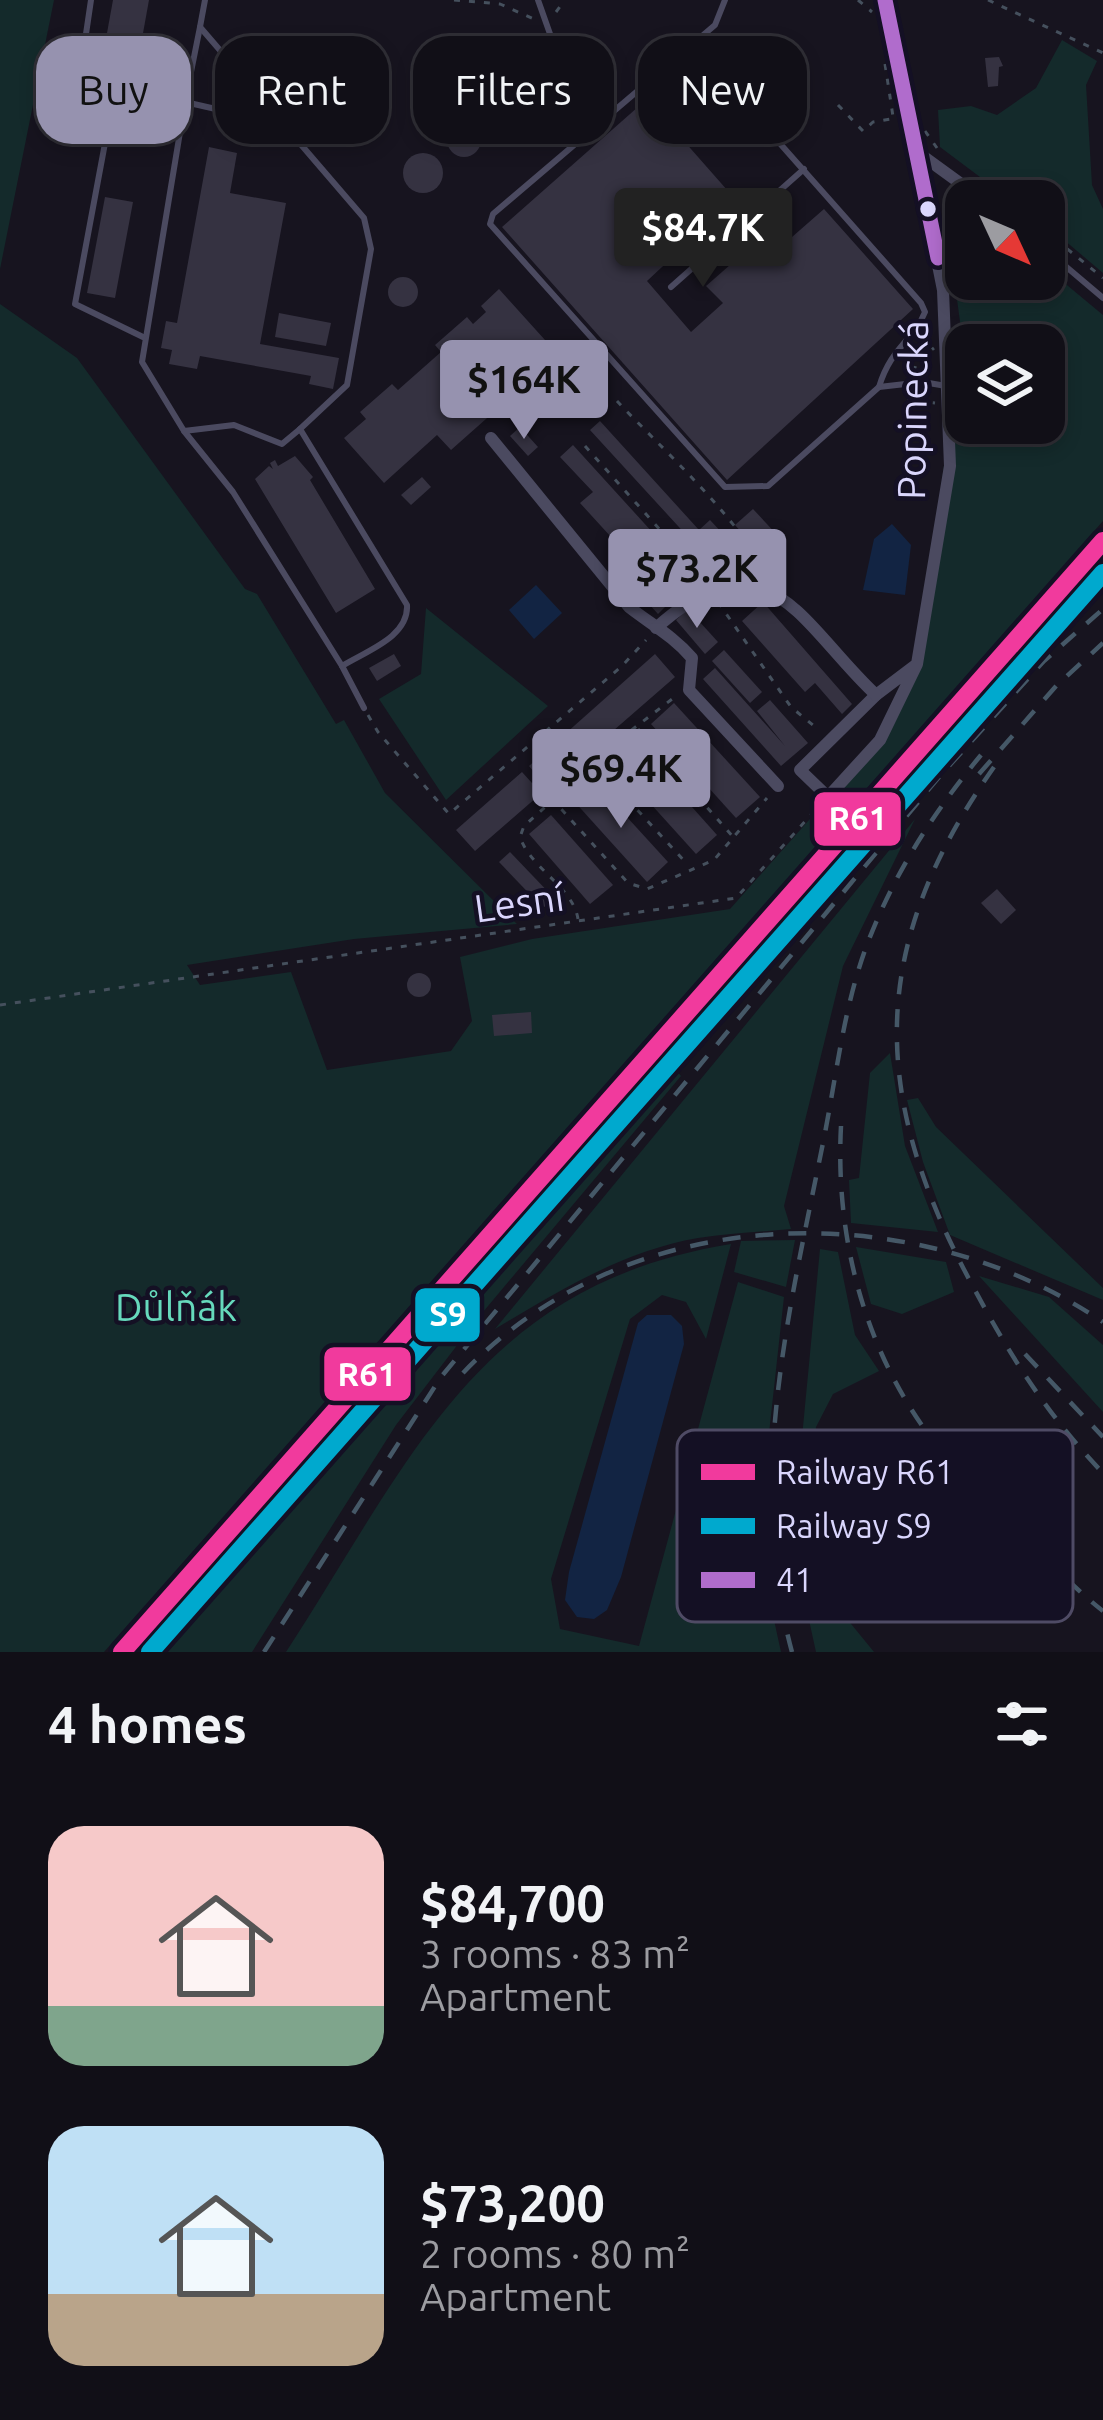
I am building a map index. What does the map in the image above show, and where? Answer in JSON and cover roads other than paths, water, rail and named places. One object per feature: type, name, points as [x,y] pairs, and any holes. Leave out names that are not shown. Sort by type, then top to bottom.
[{"type":"street","name":"Popinecká","points":[[885,0],[943,290],[945,354]]},
{"type":"street","points":[[919,154],[956,180]]},
{"type":"street","points":[[491,438],[629,607],[669,632],[692,658],[689,690],[778,786]]},
{"type":"street","name":"Popinecká","points":[[876,695],[800,770],[828,797],[880,740],[917,664],[950,466],[949,444]]},
{"type":"street","points":[[656,628],[712,592],[768,589],[791,604],[876,695],[917,664]]},
{"type":"lane","points":[[86,36],[91,0]]},
{"type":"lane","points":[[191,73],[205,0]]},
{"type":"lane","points":[[538,0],[551,36]]},
{"type":"lane","points":[[702,36],[716,25],[725,0]]},
{"type":"lane","points":[[200,27],[215,44]]},
{"type":"lane","points":[[638,90],[494,214],[490,224],[725,487],[768,486],[879,387],[886,364],[925,312],[780,144]]},
{"type":"lane","points":[[105,144],[75,304],[143,337]]},
{"type":"lane","points":[[178,144],[142,362],[184,431],[233,491],[364,708]]},
{"type":"lane","points":[[184,431],[234,425],[282,444],[347,385],[371,249],[364,218],[300,144]]},
{"type":"lane","points":[[671,287],[803,170]]},
{"type":"lane","points":[[1065,266],[1103,298]]},
{"type":"lane","points":[[879,387],[912,382],[945,386]]},
{"type":"lane","points":[[300,429],[407,605],[408,618],[401,629],[342,666]]},
{"type":"water","points":[[892,524],[911,545],[905,595],[863,590],[874,539]]},
{"type":"water","points":[[536,585],[562,613],[534,639],[509,610]]},
{"type":"water","points":[[647,1315],[671,1315],[682,1326],[684,1344],[621,1577],[607,1610],[594,1619],[577,1617],[565,1600],[569,1572],[638,1323]]},
{"type":"railway","points":[[264,1652],[441,1377],[939,777],[1044,661],[1103,609]]},
{"type":"railway","points":[[979,774],[1057,685],[1103,643]]},
{"type":"railway","points":[[775,1430],[798,1266],[860,966],[903,867],[981,755]]},
{"type":"railway","points":[[994,767],[953,832],[923,895],[905,957],[897,1019],[900,1081],[913,1145],[936,1210],[998,1331],[1065,1430]]},
{"type":"railway","points":[[841,1126],[843,1211],[860,1293],[890,1371],[926,1430]]},
{"type":"railway","points":[[463,1373],[530,1316],[606,1274],[688,1247],[773,1234],[860,1236],[946,1251],[1027,1280],[1103,1322]]},
{"type":"railway","points":[[1025,1354],[1103,1437]]},
{"type":"railway","points":[[1073,1439],[1103,1473]]},
{"type":"railway","points":[[1073,1585],[1103,1611]]},
{"type":"railway","points":[[785,1622],[792,1652]]},
{"type":"rail line","name":"R61","points":[[122,1652],[1103,541]]},
{"type":"rail line","name":"S9","points":[[150,1652],[1103,573]]},
{"type":"park label","name":"Důlňák","points":[[176,1306]]}]
